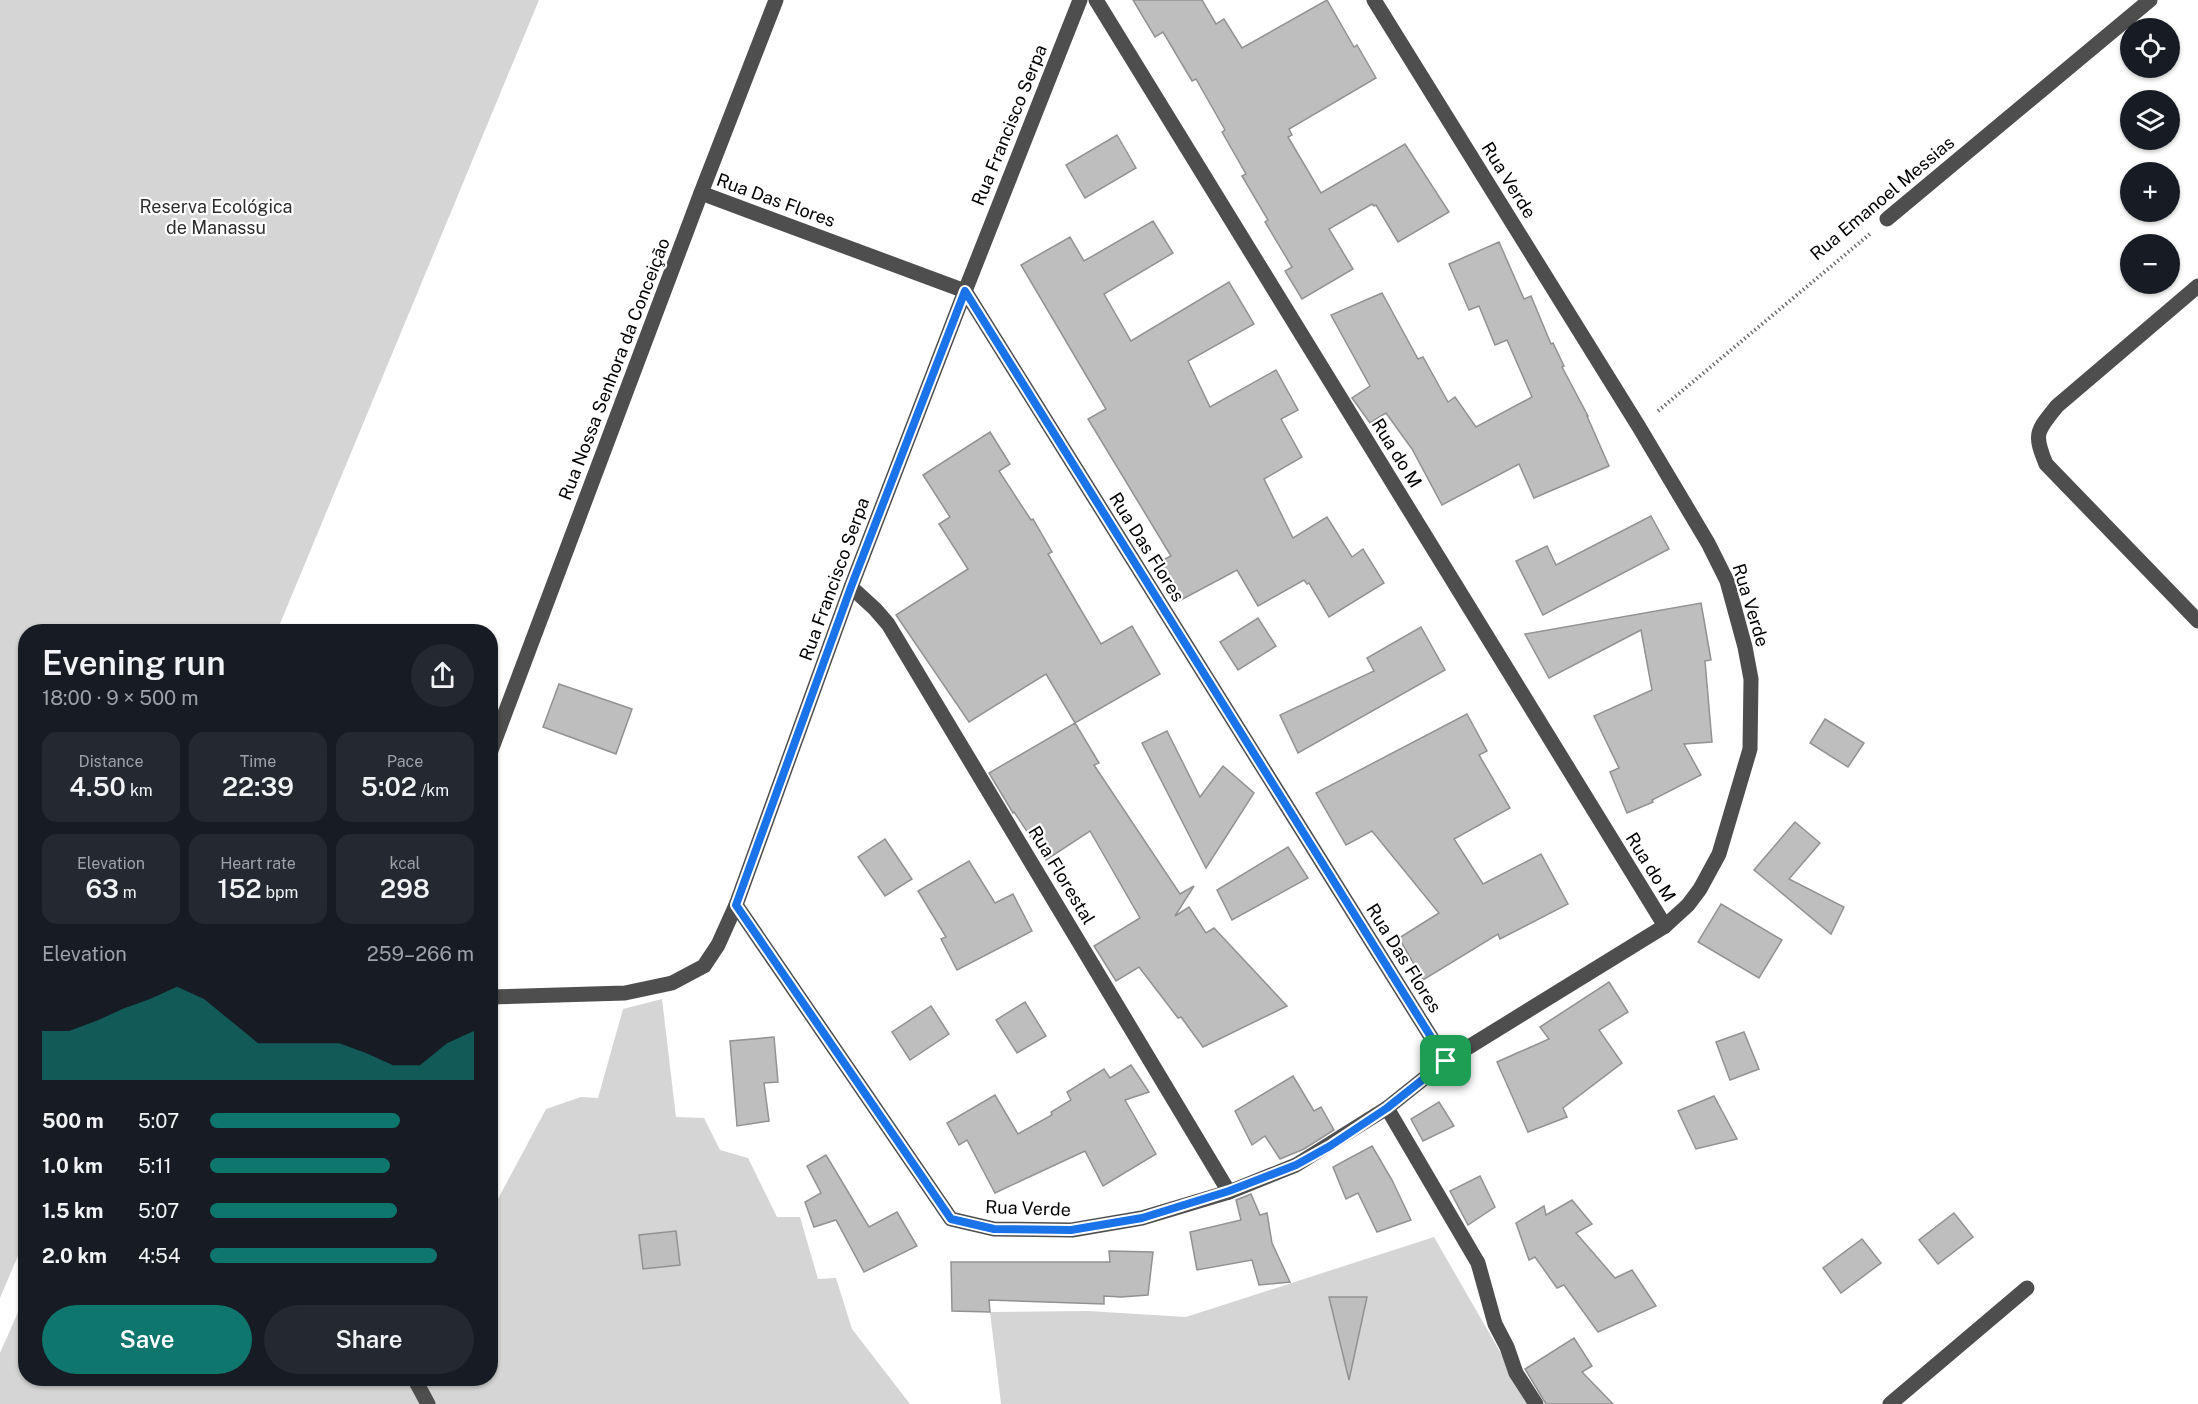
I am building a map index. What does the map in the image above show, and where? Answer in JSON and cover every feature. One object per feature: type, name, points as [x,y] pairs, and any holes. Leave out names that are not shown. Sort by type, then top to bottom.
[{"type":"street","name":"Rua Nossa Senhora da Conceição","points":[[498,732],[776,0]]},
{"type":"street","name":"Rua Francisco Serpa","points":[[498,997],[625,993],[672,983],[704,966],[718,945],[736,905],[851,587],[1080,0]]},
{"type":"street","name":"Rua do M","points":[[1096,0],[1665,926]]},
{"type":"street","name":"Rua Verde","points":[[736,905],[951,1219],[994,1229],[1071,1230],[1142,1218],[1229,1191],[1296,1165],[1387,1108],[1446,1061],[1665,926],[1688,905],[1700,889],[1719,854],[1750,749],[1751,679],[1727,581],[1708,543],[1639,427],[1374,0]]},
{"type":"street","name":"Rua Emanoel Messias","points":[[1887,219],[2150,0]]},
{"type":"street","name":"Rua Das Flores","points":[[701,193],[965,291],[1446,1061]]},
{"type":"street","points":[[2198,286],[2056,406],[2040,428],[2037,444],[2046,464],[2198,621]]},
{"type":"street","name":"Rua Florestal","points":[[851,587],[888,624],[1229,1191]]},
{"type":"street","points":[[1387,1108],[1478,1263],[1495,1324],[1507,1347],[1516,1373],[1536,1404]]},
{"type":"street","points":[[1890,1404],[2027,1288]]},
{"type":"street","points":[[418,1386],[428,1404]]},
{"type":"path","name":"Rua Emanoel Messias","points":[[1639,427],[1887,219]]},
{"type":"green space","name":"Reserva Ecológica de Manassu","points":[[0,0],[539,0],[280,624],[18,624],[18,1256],[0,1298]]},
{"type":"green space","points":[[662,999],[676,1117],[704,1118],[720,1150],[748,1158],[777,1217],[800,1217],[818,1279],[836,1278],[852,1329],[910,1404],[0,1404],[0,1353],[18,1312],[18,1386],[498,1386],[498,1199],[546,1109],[581,1097],[598,1098],[623,1009]]},
{"type":"green space","points":[[1434,1237],[1530,1404],[1001,1404],[990,1312],[1088,1311],[1186,1317]]},
{"type":"building","points":[[1133,0],[1202,0],[1216,24],[1224,19],[1242,48],[1327,0],[1354,47],[1357,45],[1376,78],[1289,129],[1292,135],[1288,137],[1321,193],[1405,144],[1449,212],[1398,242],[1376,205],[1372,204],[1329,229],[1353,269],[1302,299],[1285,271],[1292,267],[1265,222],[1268,220],[1242,176],[1246,174],[1222,132],[1225,130],[1196,79],[1192,81],[1163,32],[1155,37]]},
{"type":"building","points":[[1117,135],[1136,168],[1085,198],[1066,165]]},
{"type":"building","points":[[1153,221],[1173,253],[1104,294],[1131,341],[1229,282],[1254,324],[1188,361],[1210,407],[1276,370],[1298,410],[1281,419],[1302,457],[1264,479],[1293,538],[1327,517],[1352,557],[1363,549],[1384,583],[1329,617],[1309,583],[1307,584],[1304,580],[1258,606],[1237,570],[1179,601],[1157,563],[1171,556],[1088,419],[1106,409],[1021,265],[1070,237],[1084,261]]},
{"type":"building","points":[[1499,242],[1524,299],[1531,296],[1551,344],[1553,343],[1564,366],[1562,367],[1588,416],[1609,466],[1534,498],[1519,464],[1442,505],[1412,449],[1386,413],[1370,423],[1352,398],[1370,386],[1331,315],[1382,293],[1418,359],[1423,357],[1448,402],[1455,397],[1476,427],[1532,397],[1507,340],[1495,345],[1479,306],[1469,310],[1449,264]]},
{"type":"building","points":[[990,432],[1010,464],[999,471],[1031,520],[1033,519],[1052,552],[1048,554],[1101,644],[1132,626],[1160,674],[1075,723],[1046,674],[969,722],[896,615],[968,569],[939,524],[950,517],[923,475]]},
{"type":"building","points":[[1651,516],[1669,549],[1543,615],[1516,561],[1547,546],[1556,565]]},
{"type":"building","points":[[1701,603],[1711,660],[1705,661],[1712,742],[1684,744],[1701,775],[1652,800],[1653,802],[1627,813],[1610,772],[1619,768],[1594,716],[1652,690],[1641,630],[1549,678],[1525,634]]},
{"type":"building","points":[[1258,618],[1276,646],[1238,670],[1220,642]]},
{"type":"building","points":[[1421,627],[1445,670],[1298,753],[1280,715],[1374,671],[1367,658]]},
{"type":"building","points":[[559,684],[632,709],[616,754],[543,727]]},
{"type":"building","points":[[1467,714],[1487,751],[1479,755],[1510,808],[1454,839],[1483,884],[1541,854],[1568,904],[1500,939],[1498,934],[1423,980],[1399,938],[1439,913],[1372,831],[1346,845],[1316,793]]},
{"type":"building","points":[[1825,719],[1864,743],[1848,767],[1810,743]]},
{"type":"building","points":[[1075,723],[1099,763],[1094,765],[1180,894],[1194,886],[1175,916],[1189,907],[1206,933],[1214,928],[1287,1006],[1203,1047],[1139,967],[1116,981],[1094,946],[1140,918],[1090,831],[1046,860],[1013,813],[989,773]]},
{"type":"building","points":[[1167,731],[1200,797],[1223,766],[1254,793],[1206,868],[1142,743]]},
{"type":"building","points":[[1795,822],[1820,843],[1789,879],[1844,907],[1831,934],[1754,870]]},
{"type":"building","points":[[885,839],[912,879],[885,896],[858,857]]},
{"type":"building","points":[[1288,847],[1308,878],[1232,920],[1217,890]]},
{"type":"building","points":[[969,861],[995,903],[1013,894],[1032,931],[957,970],[941,939],[946,937],[918,891]]},
{"type":"building","points":[[1721,904],[1782,940],[1759,978],[1698,942]]},
{"type":"building","points":[[1609,982],[1628,1012],[1599,1030],[1622,1063],[1563,1108],[1567,1117],[1528,1132],[1497,1062],[1549,1039],[1540,1027]]},
{"type":"building","points":[[1025,1002],[1046,1036],[1017,1053],[996,1020]]},
{"type":"building","points":[[931,1006],[949,1034],[910,1060],[892,1032]]},
{"type":"building","points":[[1744,1032],[1759,1069],[1730,1080],[1716,1042]]},
{"type":"building","points":[[774,1037],[778,1082],[764,1083],[769,1121],[737,1126],[730,1041]]},
{"type":"building","points":[[1131,1065],[1149,1092],[1125,1100],[1156,1154],[1103,1186],[1085,1151],[995,1193],[967,1140],[959,1145],[947,1123],[995,1095],[1018,1134],[1052,1115],[1051,1112],[1071,1100],[1067,1092],[1104,1069],[1110,1078]]},
{"type":"building","points":[[1293,1076],[1314,1111],[1321,1107],[1334,1130],[1304,1149],[1280,1159],[1265,1136],[1252,1145],[1235,1111]]},
{"type":"building","points":[[1714,1096],[1737,1139],[1696,1149],[1678,1111]]},
{"type":"building","points":[[1439,1102],[1454,1126],[1423,1141],[1411,1119]]},
{"type":"building","points":[[1372,1146],[1392,1180],[1411,1220],[1377,1232],[1358,1193],[1346,1199],[1333,1167]]},
{"type":"building","points":[[826,1155],[869,1227],[897,1212],[917,1246],[864,1272],[836,1220],[814,1227],[805,1202],[821,1193],[807,1166]]},
{"type":"building","points":[[1480,1176],[1495,1207],[1468,1225],[1450,1191]]},
{"type":"building","points":[[1251,1194],[1260,1215],[1267,1213],[1272,1243],[1290,1282],[1259,1285],[1252,1260],[1197,1270],[1190,1232],[1241,1220],[1236,1200]]},
{"type":"building","points":[[1572,1200],[1592,1224],[1576,1233],[1615,1278],[1632,1270],[1656,1306],[1598,1332],[1564,1285],[1557,1288],[1535,1257],[1529,1260],[1516,1223],[1544,1206],[1546,1215]]},
{"type":"building","points":[[1954,1213],[1973,1237],[1938,1264],[1919,1240]]},
{"type":"building","points":[[676,1231],[680,1265],[643,1269],[639,1235]]},
{"type":"building","points":[[1862,1239],[1881,1263],[1841,1293],[1823,1268]]},
{"type":"building","points":[[1109,1251],[1153,1252],[1148,1295],[1104,1296],[1104,1304],[989,1300],[990,1312],[952,1311],[951,1262],[1110,1262]]},
{"type":"building","points":[[1329,1297],[1367,1297],[1349,1380]]},
{"type":"building","points":[[1574,1338],[1592,1366],[1582,1372],[1613,1404],[1546,1404],[1525,1369]]},
{"type":"route","points":[[965,291],[1446,1061],[1387,1108],[1330,1146],[1296,1165],[1229,1191],[1142,1218],[1071,1230],[994,1229],[951,1219],[736,905],[851,587],[965,291]]}]
